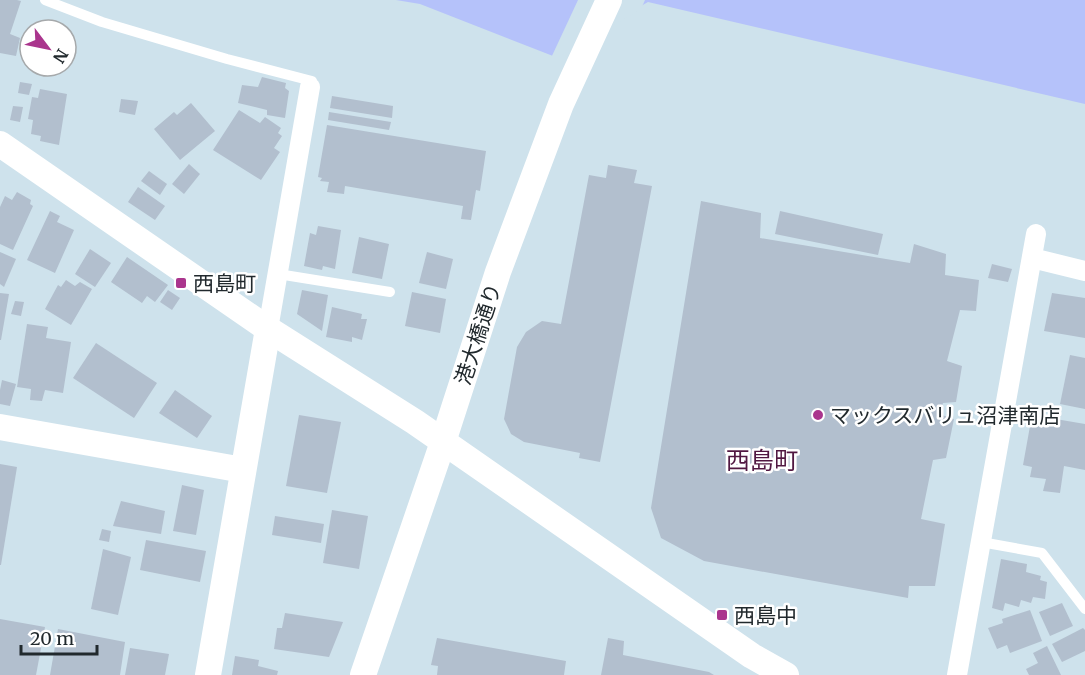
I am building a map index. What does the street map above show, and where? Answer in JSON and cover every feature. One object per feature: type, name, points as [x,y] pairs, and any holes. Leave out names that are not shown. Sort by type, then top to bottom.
[{"type":"street","name":"港大橋通り","points":[[363,675],[443,442],[498,272],[561,104],[609,0]]},
{"type":"street","points":[[208,675],[310,87]]},
{"type":"street","points":[[0,144],[268,329],[415,422],[752,656],[786,675]]},
{"type":"street","points":[[957,675],[1036,234]]},
{"type":"street","points":[[1032,258],[1085,271]]},
{"type":"street","points":[[0,427],[243,470]]},
{"type":"lane","points":[[45,0],[111,25],[312,81],[310,87]]},
{"type":"lane","points":[[278,274],[390,292]]},
{"type":"lane","points":[[981,542],[1042,553],[1085,609]]},
{"type":"water","points":[[396,0],[1085,0],[1085,104],[648,2],[553,56],[420,4]]},
{"type":"pier","points":[[578,0],[645,0],[641,9],[555,59],[551,58]]},
{"type":"building","points":[[0,0],[21,1],[10,34],[18,37],[16,56],[0,53]]},
{"type":"building","points":[[262,77],[286,83],[285,88],[289,91],[285,118],[267,115],[267,110],[238,103],[242,85],[258,87]]},
{"type":"building","points":[[20,82],[32,84],[29,95],[18,93]]},
{"type":"building","points":[[40,89],[67,94],[59,145],[40,141],[41,136],[31,134],[33,120],[28,119],[32,97],[38,98]]},
{"type":"building","points":[[332,96],[393,106],[392,118],[330,108]]},
{"type":"building","points":[[121,99],[138,101],[135,115],[119,112]]},
{"type":"building","points":[[191,103],[215,131],[180,160],[154,129],[174,112],[177,115]]},
{"type":"building","points":[[13,106],[23,107],[20,122],[10,120]]},
{"type":"building","points":[[239,110],[260,123],[265,117],[281,128],[278,133],[282,136],[274,148],[280,152],[261,180],[213,150]]},
{"type":"building","points":[[329,112],[391,122],[389,130],[328,120]]},
{"type":"building","points":[[327,125],[486,151],[480,191],[476,190],[471,220],[461,219],[463,206],[345,186],[344,194],[327,192],[329,182],[320,181],[322,178],[318,177]]},
{"type":"building","points":[[189,164],[200,174],[184,194],[172,184]]},
{"type":"building","points":[[608,165],[637,170],[634,183],[652,186],[600,462],[579,458],[580,453],[524,442],[511,434],[504,419],[517,347],[526,332],[542,321],[561,324],[589,175],[606,178]]},
{"type":"building","points":[[149,171],[167,184],[160,195],[141,181]]},
{"type":"building","points":[[138,187],[165,206],[155,220],[128,202]]},
{"type":"building","points":[[17,192],[31,200],[30,204],[33,206],[13,250],[0,244],[0,207],[5,196],[12,200]]},
{"type":"building","points":[[701,201],[761,213],[760,238],[910,263],[914,244],[946,254],[945,275],[979,280],[976,311],[960,310],[947,361],[962,366],[956,402],[943,403],[939,414],[954,419],[946,458],[933,460],[921,519],[945,524],[935,586],[909,586],[908,598],[704,561],[661,538],[651,508]]},
{"type":"building","points":[[50,211],[60,216],[57,222],[74,230],[55,273],[27,260]]},
{"type":"building","points":[[780,211],[883,234],[878,255],[775,234]]},
{"type":"building","points":[[318,226],[341,230],[335,269],[323,266],[322,270],[304,266],[310,233],[316,235]]},
{"type":"building","points":[[359,237],[389,244],[382,279],[352,273]]},
{"type":"building","points":[[90,249],[111,263],[95,287],[75,274]]},
{"type":"building","points":[[0,252],[16,259],[4,287],[0,284]]},
{"type":"building","points":[[427,252],[453,259],[446,289],[419,283]]},
{"type":"building","points":[[127,257],[168,285],[155,302],[147,296],[142,303],[111,282]]},
{"type":"building","points":[[992,264],[1012,269],[1008,282],[988,278]]},
{"type":"building","points":[[66,280],[75,286],[80,282],[92,289],[71,325],[45,309],[58,285],[61,287]]},
{"type":"building","points":[[168,290],[180,298],[172,310],[160,302]]},
{"type":"building","points":[[302,290],[328,295],[322,331],[297,314]]},
{"type":"building","points":[[412,292],[446,299],[440,333],[405,326]]},
{"type":"building","points":[[0,293],[9,294],[1,340],[0,340]]},
{"type":"building","points":[[1052,293],[1085,298],[1085,338],[1044,331]]},
{"type":"building","points":[[15,301],[24,302],[21,316],[11,314]]},
{"type":"building","points":[[332,307],[362,314],[361,319],[367,319],[362,340],[352,337],[352,342],[326,337]]},
{"type":"building","points":[[27,324],[48,327],[46,338],[71,342],[63,393],[45,390],[42,401],[30,400],[31,389],[17,387]]},
{"type":"building","points":[[96,343],[157,383],[134,418],[73,378]]},
{"type":"building","points":[[1070,355],[1085,358],[1085,409],[1060,404]]},
{"type":"building","points":[[2,380],[16,384],[10,406],[0,404]]},
{"type":"building","points":[[175,390],[212,416],[197,438],[159,413]]},
{"type":"building","points":[[299,415],[341,422],[327,493],[286,486]]},
{"type":"building","points":[[1032,415],[1085,424],[1085,470],[1064,466],[1060,493],[1043,491],[1046,479],[1030,477],[1032,467],[1023,465]]},
{"type":"building","points":[[0,464],[17,467],[1,565],[0,565]]},
{"type":"building","points":[[182,485],[204,490],[196,535],[173,531]]},
{"type":"building","points":[[121,501],[165,511],[161,534],[113,526]]},
{"type":"building","points":[[332,510],[368,516],[359,569],[323,563]]},
{"type":"building","points":[[275,516],[324,524],[321,543],[272,535]]},
{"type":"building","points":[[102,529],[111,531],[109,542],[99,540]]},
{"type":"building","points":[[146,540],[206,551],[200,582],[140,570]]},
{"type":"building","points":[[103,549],[131,557],[118,615],[91,609]]},
{"type":"building","points":[[1001,559],[1027,564],[1026,572],[1041,576],[1040,580],[1047,582],[1045,599],[1033,597],[1031,603],[1021,600],[1019,607],[1005,603],[1003,611],[992,608]]},
{"type":"building","points":[[1062,603],[1073,626],[1050,636],[1039,612]]},
{"type":"building","points":[[1030,610],[1042,641],[1010,653],[1007,645],[997,649],[988,628],[1003,623],[1002,619]]},
{"type":"building","points":[[285,613],[343,622],[329,657],[274,649],[277,628],[282,628]]},
{"type":"building","points":[[0,619],[45,627],[36,675],[0,675]]},
{"type":"building","points":[[1083,628],[1085,630],[1085,651],[1062,662],[1052,644]]},
{"type":"building","points":[[58,629],[125,642],[120,675],[50,675]]},
{"type":"building","points":[[437,638],[566,661],[564,675],[437,675],[438,666],[431,665]]},
{"type":"building","points":[[608,638],[624,641],[623,655],[709,672],[714,675],[601,675]]},
{"type":"building","points":[[1047,646],[1061,675],[1029,675],[1026,669],[1038,663],[1033,653]]},
{"type":"building","points":[[130,648],[169,654],[165,675],[125,675]]},
{"type":"building","points":[[235,656],[259,660],[258,666],[278,671],[277,675],[232,675]]},
{"type":"place","name":"西島町","points":[[181,283]]},
{"type":"place","name":"マックスバリュ沼津南店","points":[[818,415]]},
{"type":"place","name":"西島中","points":[[722,615]]},
{"type":"district","name":"西島町","points":[[762,460]]}]
